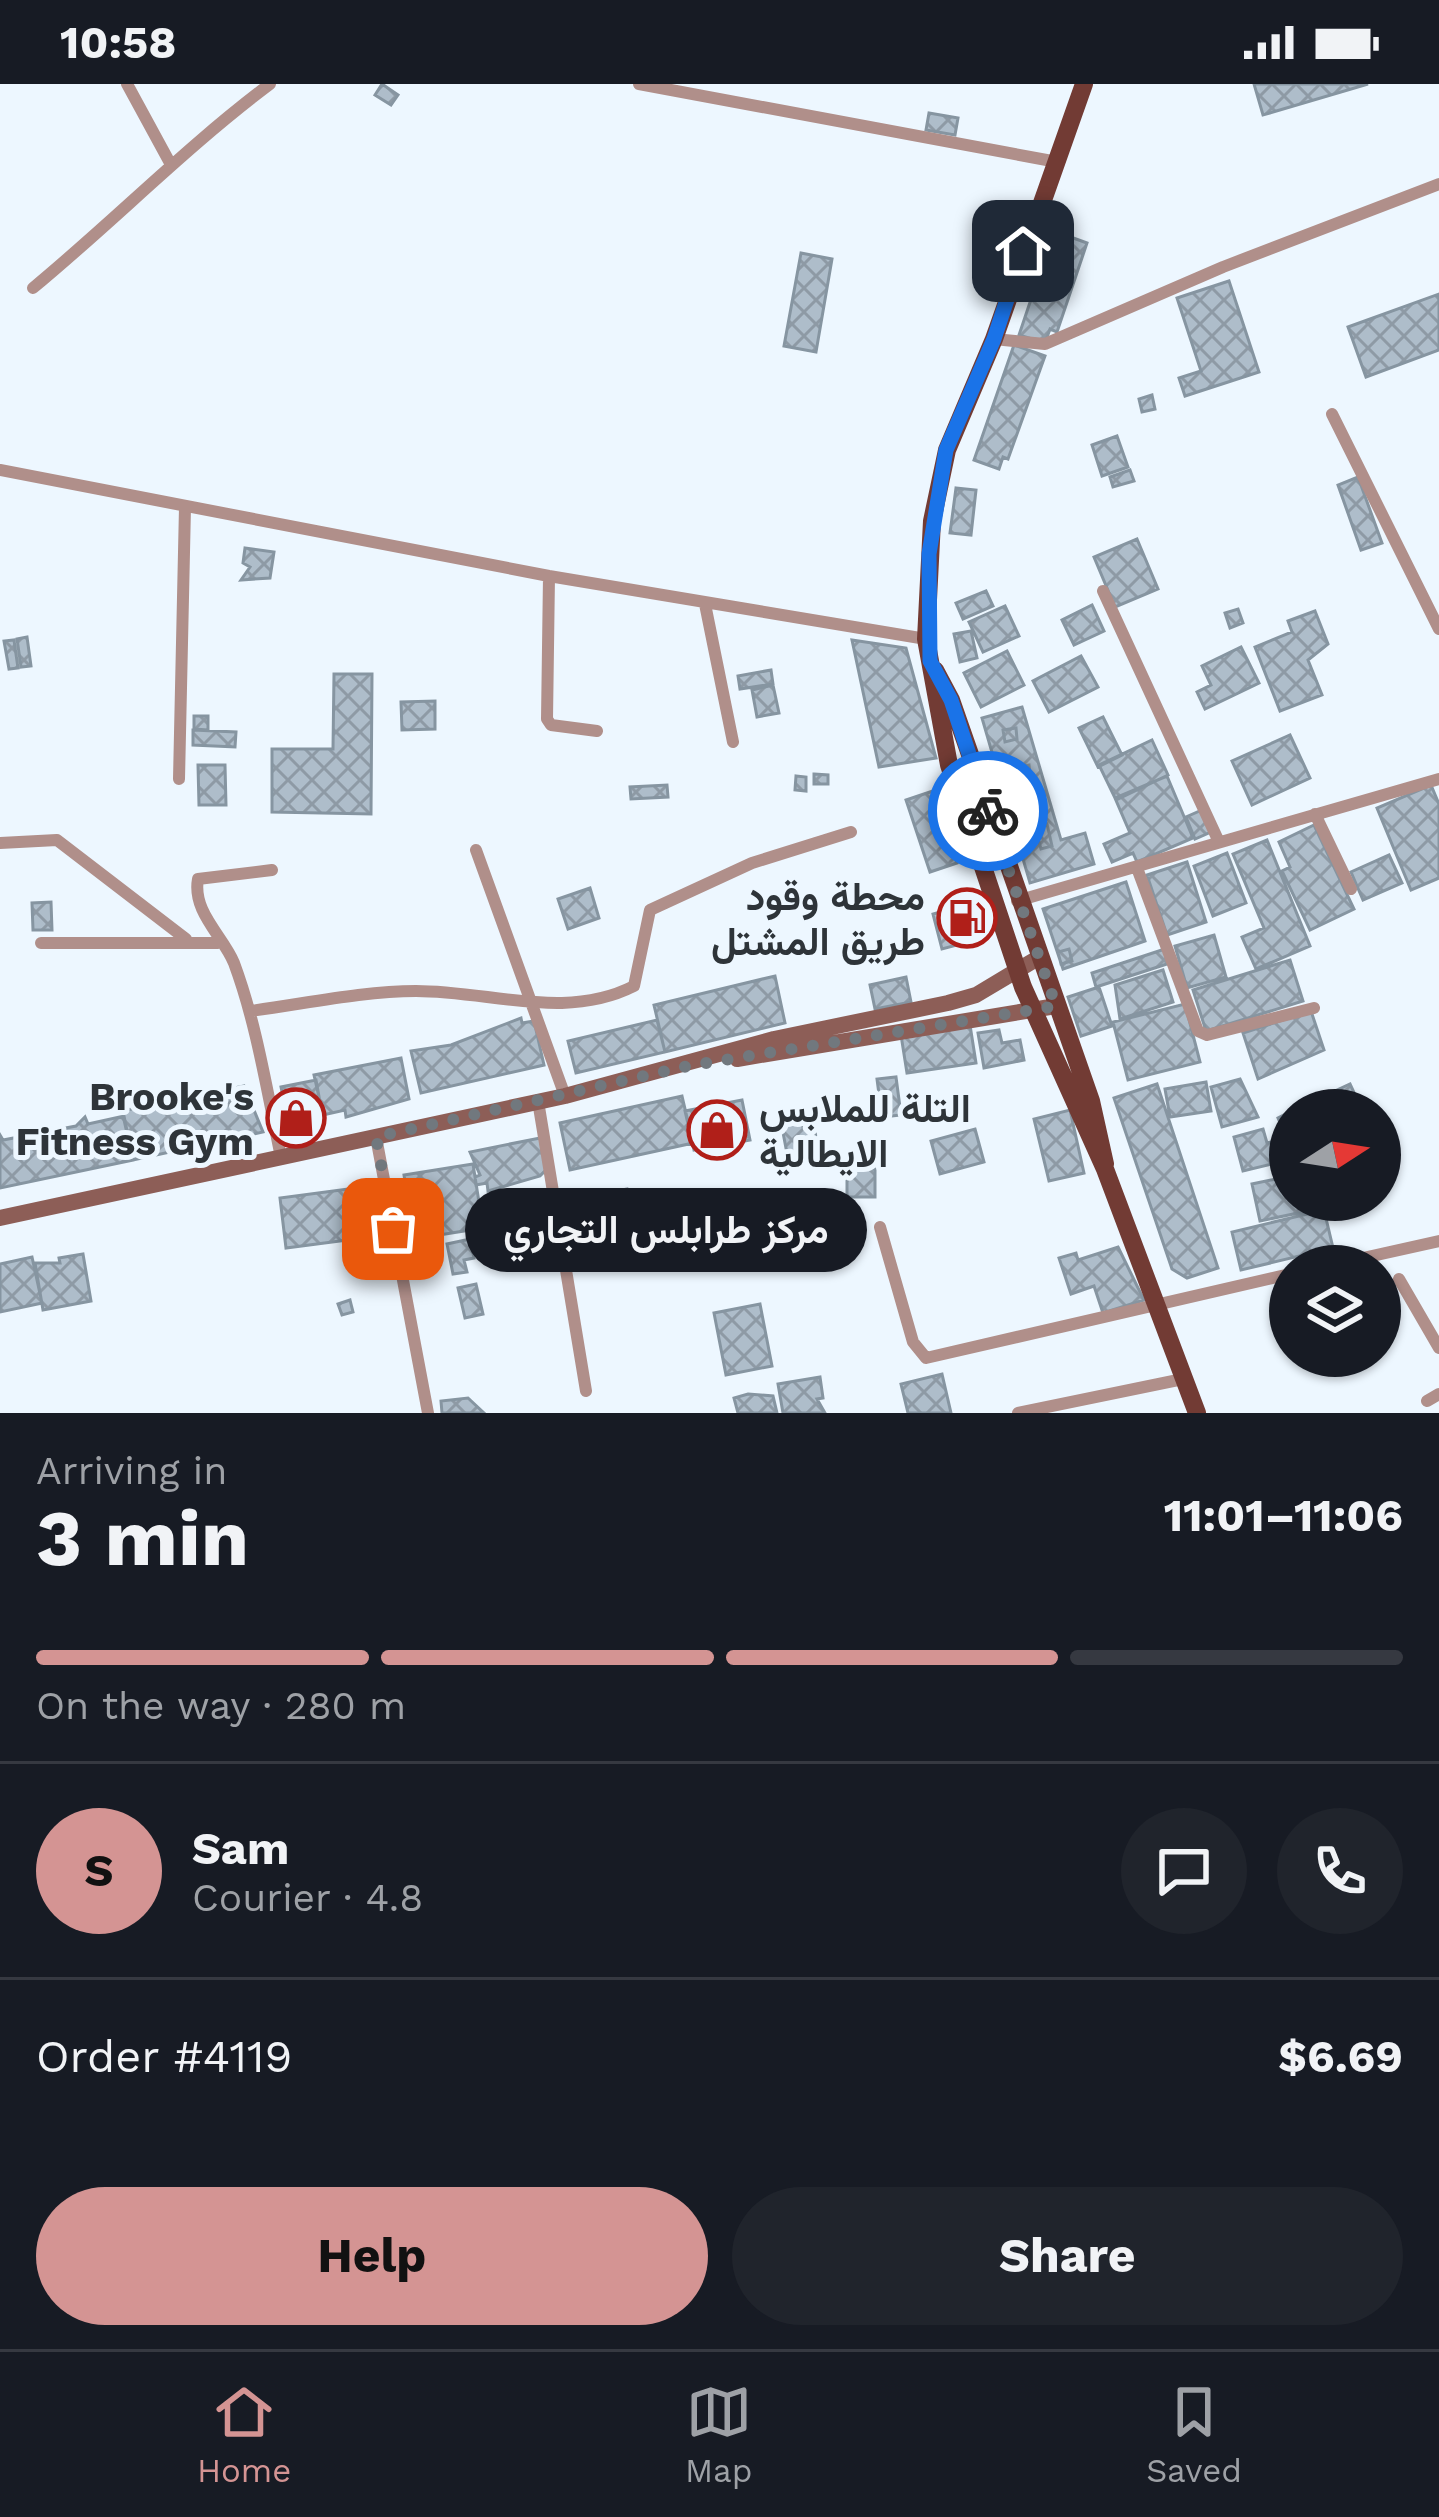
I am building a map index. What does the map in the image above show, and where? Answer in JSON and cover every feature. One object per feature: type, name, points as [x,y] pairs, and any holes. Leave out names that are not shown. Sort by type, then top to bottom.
[{"type":"main road","points":[[1084,84],[1052,161],[994,339],[946,450],[932,521],[926,639],[949,765],[1018,969],[1105,1169],[1197,1413]]},
{"type":"main road","points":[[930,661],[951,700],[1017,901],[1104,1140],[1105,1169]]},
{"type":"main road","points":[[0,1217],[565,1096],[774,1039],[948,1004],[976,995],[1038,958]]},
{"type":"main road","points":[[688,1066],[1056,1006]]},
{"type":"street","points":[[127,84],[170,163]]},
{"type":"street","points":[[33,288],[140,200],[170,163],[270,84]]},
{"type":"street","points":[[640,84],[1052,161]]},
{"type":"street","points":[[994,339],[1045,344],[1223,267],[1439,184]]},
{"type":"street","points":[[1333,414],[1439,629]]},
{"type":"street","points":[[0,470],[549,576],[926,639]]},
{"type":"street","points":[[179,779],[184,507]]},
{"type":"street","points":[[549,576],[548,718],[551,725],[597,731]]},
{"type":"street","points":[[1102,591],[1219,842]]},
{"type":"street","points":[[705,604],[733,742]]},
{"type":"street","points":[[1017,901],[1439,779]]},
{"type":"street","points":[[1316,814],[1351,889]]},
{"type":"street","points":[[250,1011],[413,991],[529,998],[556,1007],[614,996],[634,986],[650,910],[752,863],[851,832]]},
{"type":"street","points":[[0,843],[57,840],[186,939]]},
{"type":"street","points":[[476,850],[565,1096]]},
{"type":"street","points":[[1137,868],[1198,1031],[1207,1035],[1314,1008]]},
{"type":"street","points":[[272,870],[198,879],[195,891],[218,943],[231,956],[250,1011],[281,1156]]},
{"type":"street","points":[[41,944],[186,939],[218,943]]},
{"type":"street","points":[[538,1101],[586,1391]]},
{"type":"street","points":[[376,1137],[428,1413]]},
{"type":"street","points":[[880,1227],[913,1342],[926,1358],[1269,1279]]},
{"type":"street","points":[[1401,1250],[1439,1242]]},
{"type":"street","points":[[1401,1281],[1439,1348]]},
{"type":"street","points":[[1018,1413],[1183,1379]]},
{"type":"building","points":[[382,84],[398,95],[391,105],[375,95]]},
{"type":"building","points":[[1254,84],[1368,84],[1263,115]]},
{"type":"building","points":[[929,113],[958,118],[955,135],[926,130]]},
{"type":"building","points":[[1054,231],[1087,243],[1057,332],[1050,329],[1045,343],[1019,335]]},
{"type":"building","points":[[801,253],[832,259],[816,352],[784,346]]},
{"type":"building","points":[[1229,281],[1259,372],[1185,396],[1179,378],[1201,371],[1177,298]]},
{"type":"building","points":[[1439,294],[1439,350],[1366,377],[1348,327]]},
{"type":"building","points":[[1014,345],[1045,356],[1008,459],[1003,457],[999,469],[974,460]]},
{"type":"building","points":[[1152,395],[1155,409],[1142,412],[1139,399]]},
{"type":"building","points":[[1117,436],[1128,467],[1102,476],[1092,445]]},
{"type":"building","points":[[1130,470],[1134,481],[1113,487],[1110,477]]},
{"type":"building","points":[[1358,477],[1382,543],[1361,550],[1338,485]]},
{"type":"building","points":[[956,488],[976,490],[971,535],[950,533]]},
{"type":"building","points":[[1137,539],[1158,589],[1115,607],[1094,557]]},
{"type":"building","points":[[245,548],[274,552],[270,578],[241,580],[250,567],[243,563]]},
{"type":"building","points":[[986,591],[993,606],[963,619],[956,603]]},
{"type":"building","points":[[1092,605],[1104,631],[1074,645],[1062,620]]},
{"type":"building","points":[[1005,606],[1019,636],[983,652],[969,622]]},
{"type":"building","points":[[1238,609],[1243,623],[1230,628],[1225,613]]},
{"type":"building","points":[[1315,611],[1328,644],[1308,660],[1322,695],[1280,711],[1255,647],[1292,632],[1288,621]]},
{"type":"building","points":[[971,631],[977,658],[960,662],[954,634]]},
{"type":"building","points":[[27,637],[31,666],[21,667],[17,639]]},
{"type":"building","points":[[14,640],[18,668],[9,669],[4,641]]},
{"type":"building","points":[[852,640],[906,648],[936,758],[879,767]]},
{"type":"building","points":[[1241,647],[1259,683],[1205,709],[1197,692],[1211,685],[1202,666]]},
{"type":"building","points":[[1007,651],[1024,685],[981,707],[964,673]]},
{"type":"building","points":[[1081,656],[1098,687],[1049,712],[1033,681]]},
{"type":"building","points":[[771,670],[773,684],[740,689],[738,676]]},
{"type":"building","points":[[334,674],[372,674],[371,814],[272,812],[272,749],[333,749]]},
{"type":"building","points":[[773,685],[779,713],[757,717],[752,690]]},
{"type":"building","points":[[435,701],[435,729],[402,730],[401,702]]},
{"type":"building","points":[[1022,707],[1061,840],[1085,833],[1094,864],[1030,883],[982,718]]},
{"type":"building","points":[[194,716],[208,716],[208,730],[194,729]]},
{"type":"building","points":[[1103,717],[1122,755],[1098,767],[1079,728]]},
{"type":"building","points":[[1016,728],[1017,739],[1005,742],[1003,730]]},
{"type":"building","points":[[193,730],[236,732],[235,747],[193,745]]},
{"type":"building","points":[[1290,735],[1310,778],[1252,805],[1232,761]]},
{"type":"building","points":[[1152,740],[1168,775],[1116,800],[1099,765]]},
{"type":"building","points":[[198,765],[225,765],[226,805],[199,805]]},
{"type":"building","points":[[1029,765],[1030,776],[1018,779],[1015,768]]},
{"type":"building","points":[[814,774],[828,775],[828,784],[814,784]]},
{"type":"building","points":[[796,776],[806,777],[806,791],[795,790]]},
{"type":"building","points":[[1167,776],[1193,838],[1137,862],[1133,853],[1112,862],[1104,844],[1130,833],[1115,798]]},
{"type":"building","points":[[667,785],[668,797],[631,799],[630,787]]},
{"type":"building","points":[[1431,785],[1439,804],[1439,878],[1411,890],[1377,808]]},
{"type":"building","points":[[933,791],[957,863],[930,872],[906,800]]},
{"type":"building","points":[[1041,802],[1045,815],[1033,818],[1030,805]]},
{"type":"building","points":[[1202,810],[1211,832],[1195,839],[1186,817]]},
{"type":"building","points":[[1047,824],[1052,846],[1041,849],[1035,828]]},
{"type":"building","points":[[1314,825],[1354,909],[1310,930],[1282,871],[1290,867],[1279,842]]},
{"type":"building","points":[[1267,840],[1310,946],[1256,969],[1242,937],[1264,928],[1233,854]]},
{"type":"building","points":[[1227,853],[1246,903],[1213,916],[1194,866]]},
{"type":"building","points":[[1389,855],[1402,883],[1363,900],[1351,872]]},
{"type":"building","points":[[1187,862],[1206,922],[1167,935],[1147,875]]},
{"type":"building","points":[[1126,882],[1145,941],[1063,969],[1043,909]]},
{"type":"building","points":[[590,888],[599,918],[568,929],[558,899]]},
{"type":"building","points":[[51,902],[52,930],[33,930],[32,903]]},
{"type":"building","points":[[951,909],[952,916],[969,911],[976,940],[942,949],[933,914]]},
{"type":"building","points":[[1214,935],[1226,977],[1187,988],[1175,946]]},
{"type":"building","points":[[1069,949],[1072,961],[1061,964],[1058,952]]},
{"type":"building","points":[[1165,949],[1170,963],[1096,987],[1092,973]]},
{"type":"building","points":[[1290,960],[1303,1001],[1206,1031],[1193,990]]},
{"type":"building","points":[[1163,970],[1173,1002],[1120,1019],[1115,985]]},
{"type":"building","points":[[775,976],[785,1023],[665,1052],[654,1005]]},
{"type":"building","points":[[906,977],[911,1002],[875,1009],[870,985]]},
{"type":"building","points":[[1099,987],[1112,1026],[1081,1036],[1068,997]]},
{"type":"building","points":[[1185,1004],[1200,1062],[1128,1080],[1113,1022]]},
{"type":"building","points":[[1311,1011],[1324,1050],[1258,1079],[1243,1033]]},
{"type":"building","points":[[521,1018],[522,1023],[534,1021],[544,1065],[421,1093],[411,1051],[451,1045]]},
{"type":"building","points":[[657,1020],[665,1052],[576,1073],[568,1041]]},
{"type":"building","points":[[970,1025],[976,1063],[907,1073],[901,1035]]},
{"type":"building","points":[[999,1030],[1002,1043],[1020,1040],[1024,1060],[984,1068],[978,1033]]},
{"type":"building","points":[[401,1058],[409,1099],[346,1117],[345,1110],[323,1115],[314,1075]]},
{"type":"building","points":[[896,1077],[901,1115],[882,1117],[877,1079]]},
{"type":"building","points":[[1240,1079],[1258,1117],[1222,1127],[1211,1087]]},
{"type":"building","points":[[316,1080],[324,1124],[290,1131],[281,1087]]},
{"type":"building","points":[[1206,1082],[1211,1111],[1170,1117],[1165,1089]]},
{"type":"building","points":[[1157,1084],[1218,1268],[1187,1278],[1172,1269],[1114,1098]]},
{"type":"building","points":[[244,1086],[263,1132],[133,1160],[122,1111]]},
{"type":"building","points":[[682,1096],[693,1143],[570,1170],[560,1123]]},
{"type":"building","points":[[742,1100],[750,1140],[694,1150],[685,1111]]},
{"type":"building","points":[[1070,1110],[1084,1173],[1049,1181],[1034,1119]]},
{"type":"building","points":[[124,1116],[133,1160],[0,1188],[0,1135],[3,1140],[76,1126],[85,1117],[88,1124]]},
{"type":"building","points":[[812,1116],[820,1158],[789,1164],[781,1122]]},
{"type":"building","points":[[975,1129],[984,1162],[940,1174],[931,1141]]},
{"type":"building","points":[[1263,1129],[1269,1142],[1269,1165],[1243,1171],[1234,1137]]},
{"type":"building","points":[[540,1138],[546,1170],[540,1176],[488,1191],[487,1183],[476,1185],[475,1177],[480,1175],[470,1152]]},
{"type":"building","points":[[473,1164],[483,1228],[414,1239],[404,1175]]},
{"type":"building","points":[[847,1169],[875,1169],[875,1197],[847,1197]]},
{"type":"building","points":[[1269,1180],[1269,1219],[1260,1221],[1252,1184]]},
{"type":"building","points":[[379,1185],[386,1235],[286,1248],[280,1198]]},
{"type":"building","points":[[627,1189],[632,1219],[590,1227],[584,1197]]},
{"type":"building","points":[[1278,1221],[1327,1221],[1332,1245],[1269,1245],[1269,1263],[1241,1270],[1232,1232]]},
{"type":"building","points":[[470,1239],[474,1258],[464,1260],[467,1272],[453,1274],[447,1244]]},
{"type":"building","points":[[1118,1247],[1144,1300],[1103,1313],[1094,1286],[1071,1294],[1059,1258],[1076,1253],[1078,1260]]},
{"type":"building","points":[[83,1254],[91,1301],[43,1310],[35,1263],[60,1263],[59,1258]]},
{"type":"building","points":[[32,1257],[42,1303],[0,1312],[0,1264]]},
{"type":"building","points":[[476,1284],[483,1314],[465,1318],[458,1288]]},
{"type":"building","points":[[350,1300],[353,1312],[342,1315],[338,1304]]},
{"type":"building","points":[[760,1304],[772,1366],[726,1375],[714,1313]]},
{"type":"building","points":[[942,1374],[951,1413],[908,1413],[901,1384]]},
{"type":"building","points":[[820,1377],[823,1398],[817,1399],[825,1413],[783,1413],[778,1384]]},
{"type":"building","points":[[773,1396],[777,1413],[738,1413],[734,1398]]},
{"type":"building","points":[[468,1398],[484,1413],[442,1413],[441,1401]]},
{"type":"way so far","points":[[393,1229],[376,1137],[688,1066],[1056,1006],[988,811]]},
{"type":"place","name":"محطة وقود طريق المشتل","points":[[967,918]]},
{"type":"place","name":"Brooke's Fitness Gym","points":[[296,1118]]},
{"type":"place","name":"التلة للملابس الايطالية","points":[[717,1130]]},
{"type":"place","name":"مركز طرابلس التجاري","points":[[393,1229]]},
{"type":"route","points":[[988,811],[951,700],[930,661],[926,639],[929,554],[946,450],[994,339],[1023,251]]}]
